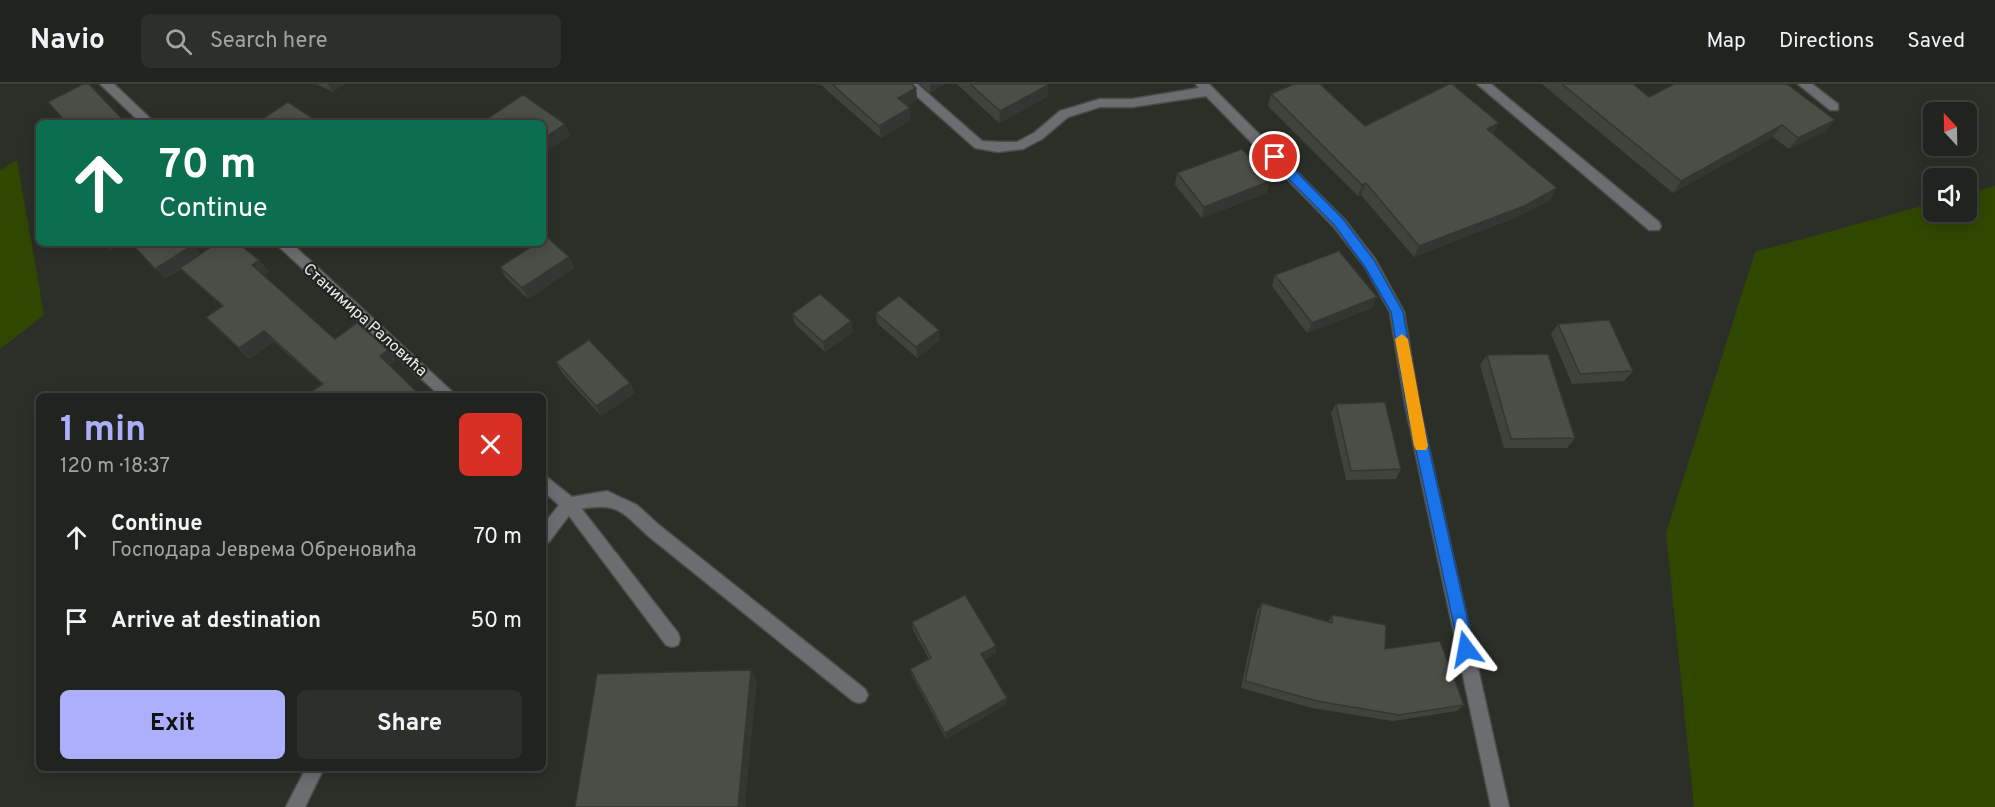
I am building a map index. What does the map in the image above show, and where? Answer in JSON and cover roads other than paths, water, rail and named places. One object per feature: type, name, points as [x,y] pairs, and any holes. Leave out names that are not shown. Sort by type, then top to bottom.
[{"type":"street","points":[[106,84],[146,120]]},
{"type":"street","points":[[909,84],[979,145],[998,147],[1019,146],[1038,136],[1064,114],[1100,103],[1132,103],[1206,88],[1339,223],[1370,263],[1397,312],[1412,404],[1500,807]]},
{"type":"street","points":[[1483,84],[1654,226]]},
{"type":"street","points":[[1804,84],[1834,107]]},
{"type":"street","name":"Станимира Раловића","points":[[285,246],[447,393]]},
{"type":"street","points":[[546,484],[569,504],[672,639]]},
{"type":"street","points":[[546,533],[569,504],[607,498],[632,510],[653,530],[859,695]]},
{"type":"street","points":[[295,807],[313,771]]}]
